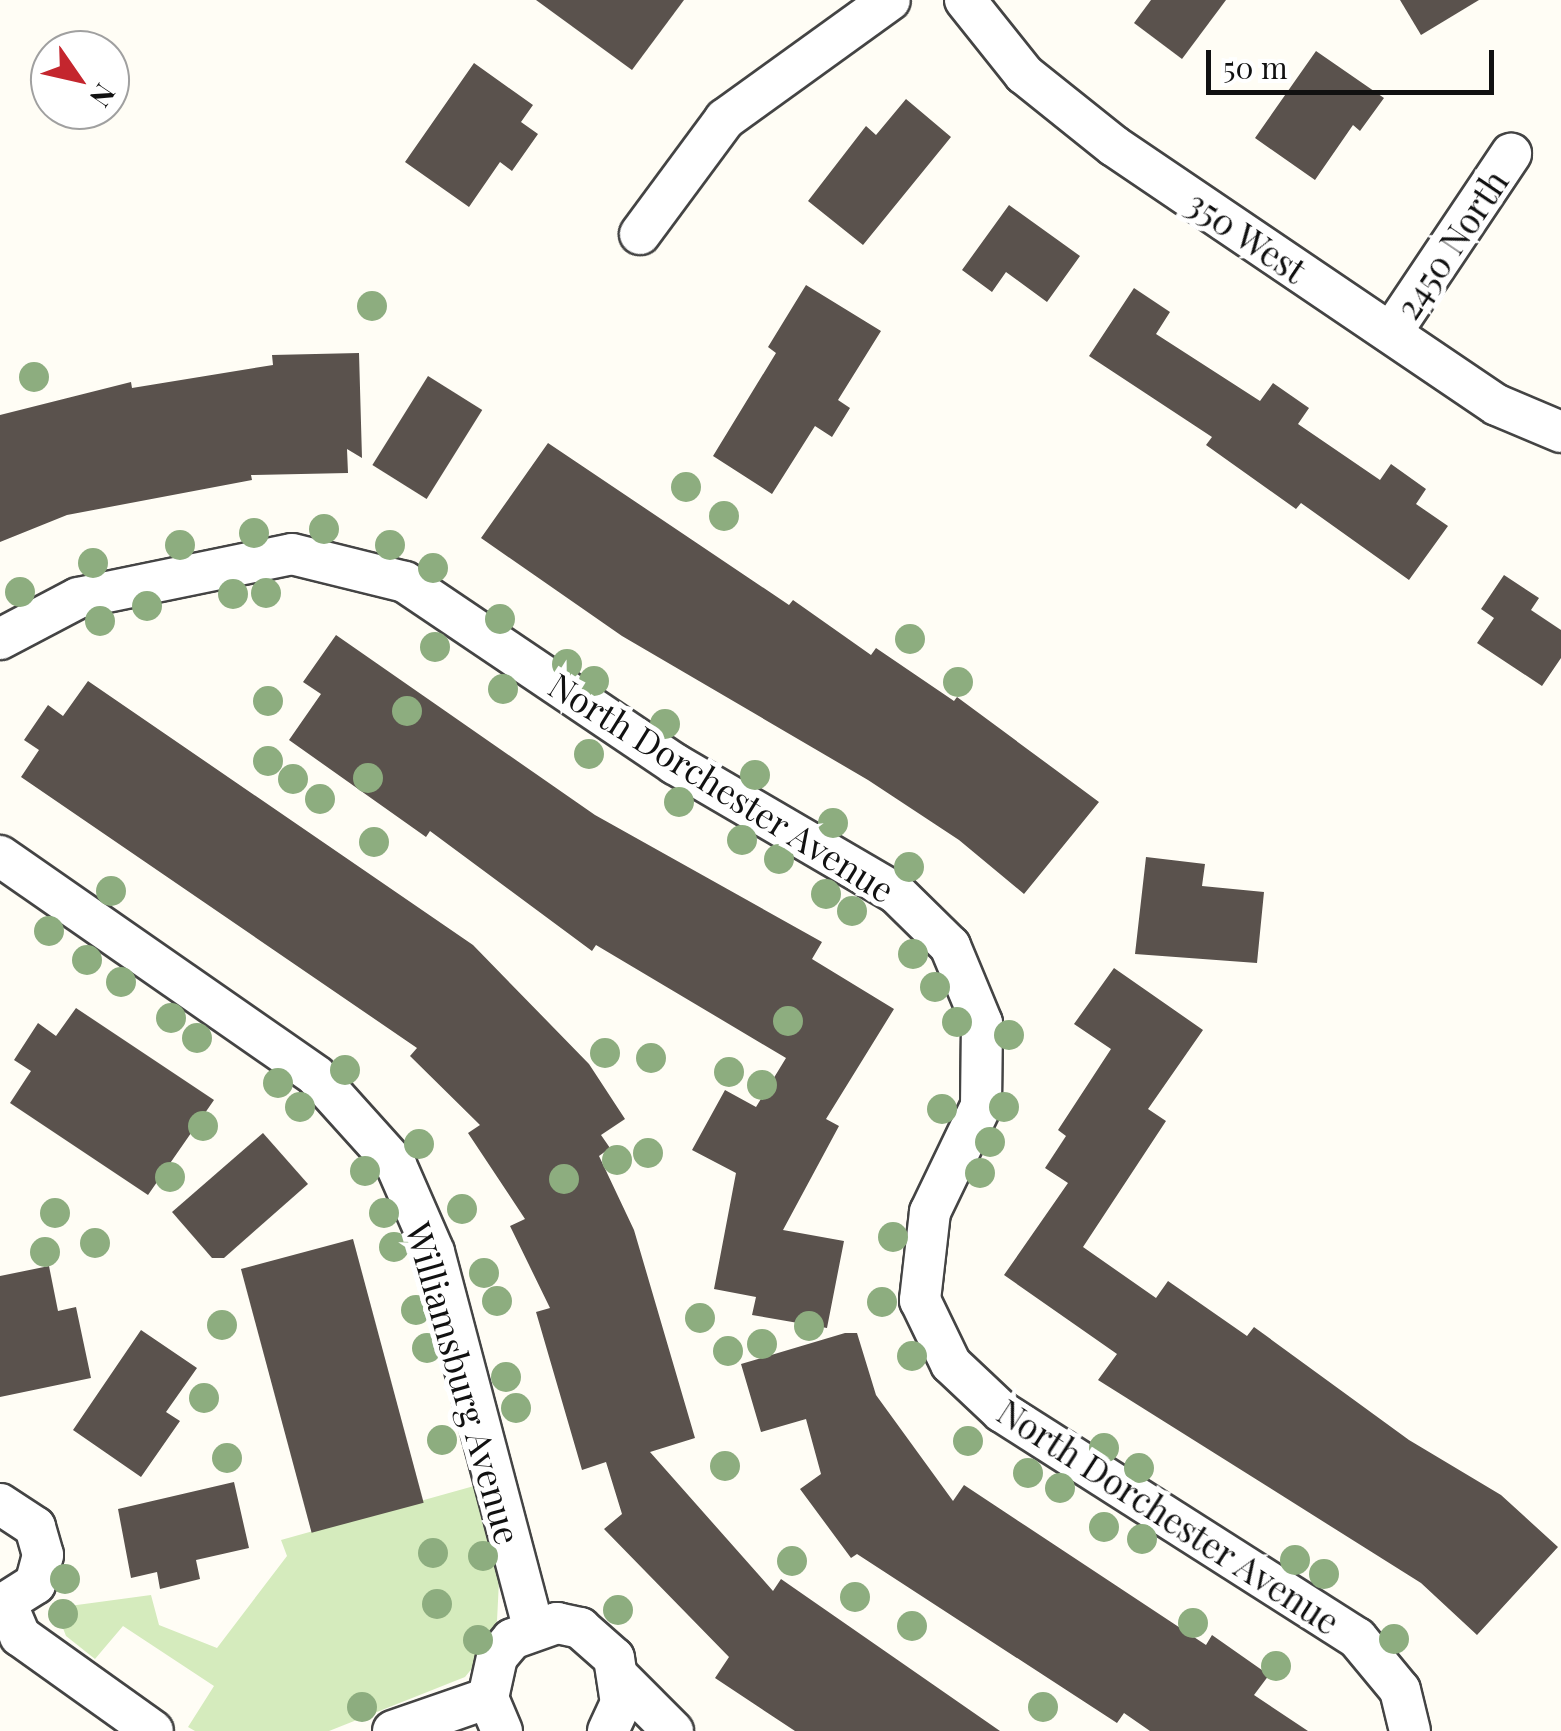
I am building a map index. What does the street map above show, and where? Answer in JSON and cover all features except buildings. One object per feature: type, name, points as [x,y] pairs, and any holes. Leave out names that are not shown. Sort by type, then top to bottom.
[{"type":"street","points":[[640,234],[725,119],[890,0]]},
{"type":"street","name":"350 West","points":[[965,0],[1024,74],[1062,108],[1497,404],[1561,432]]},
{"type":"street","name":"2450 North","points":[[1391,333],[1511,154]]},
{"type":"street","name":"North Dorchester Avenue","points":[[0,639],[78,598],[292,554],[404,582],[676,764],[896,892],[950,946],[982,1023],[981,1106],[930,1212],[920,1300],[951,1364],[1002,1412],[1356,1638],[1400,1690],[1410,1731]]},
{"type":"street","name":"Williamsburg Avenue","points":[[0,856],[316,1076],[396,1165],[434,1252],[533,1627]]},
{"type":"street","points":[[0,1504],[35,1527],[43,1555],[34,1584],[4,1606],[20,1636],[152,1731]]},
{"type":"street","points":[[393,1731],[495,1715],[497,1656],[533,1627],[580,1628],[614,1658],[622,1680],[621,1703],[608,1731]]},
{"type":"street","points":[[622,1680],[673,1731]]},
{"type":"green space","points":[[474,1486],[499,1581],[497,1621],[482,1656],[465,1677],[329,1731],[195,1731],[188,1727],[214,1686],[123,1626],[95,1659],[66,1636],[61,1623],[62,1607],[151,1595],[159,1625],[217,1648],[287,1556],[281,1540]]}]
